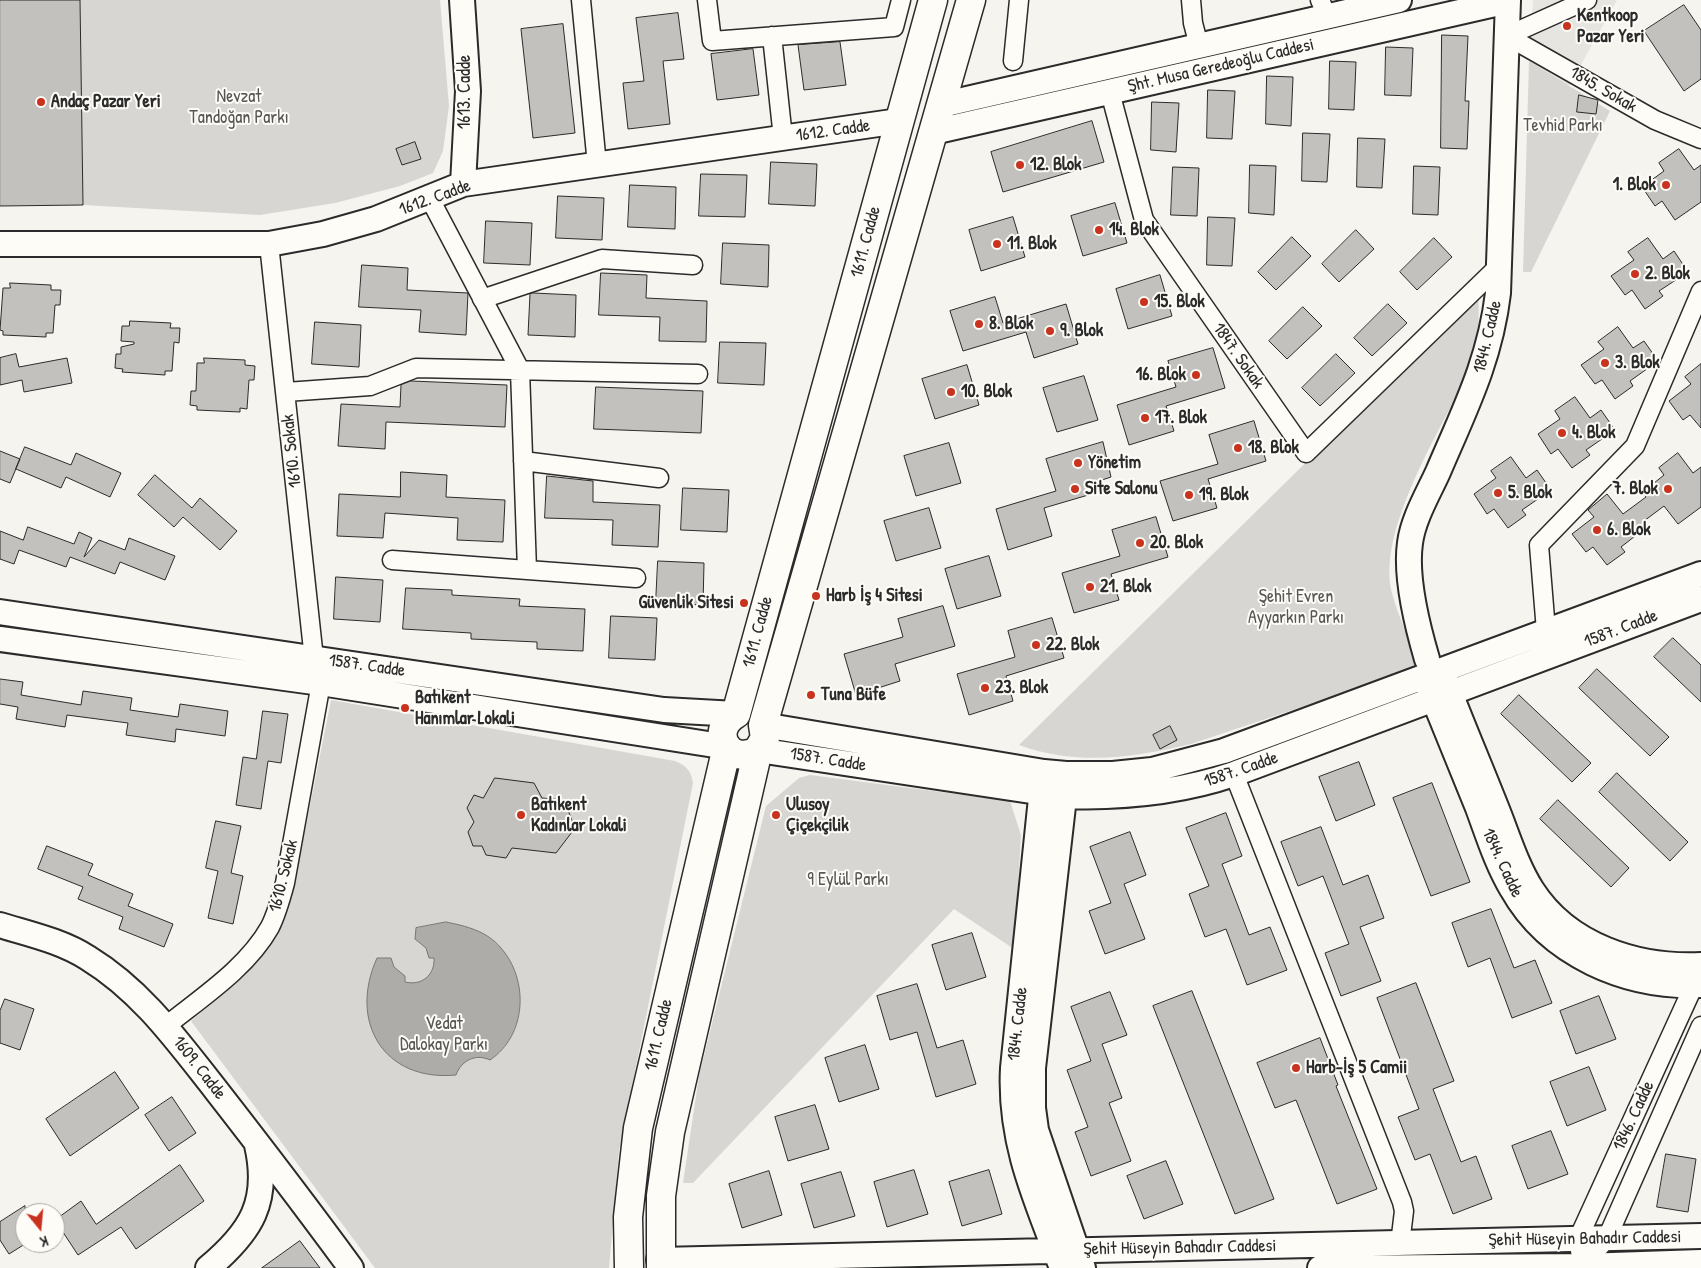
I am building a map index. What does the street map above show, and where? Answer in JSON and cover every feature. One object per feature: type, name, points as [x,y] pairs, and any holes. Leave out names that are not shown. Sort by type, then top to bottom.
[{"type":"main road","name":"1611. Cadde","points":[[629,1268],[628,1217],[638,1128],[726,747],[723,741],[722,729],[728,719],[736,714],[933,0]]},
{"type":"main road","name":"1611. Cadde","points":[[660,1264],[661,1196],[668,1141],[761,737],[971,0]]},
{"type":"main road","points":[[726,747],[738,755],[752,754],[761,737],[754,715],[748,713],[736,714]]},
{"type":"street","name":"1613. Cadde","points":[[462,0],[468,91],[463,184]]},
{"type":"street","points":[[581,0],[597,165]]},
{"type":"street","points":[[707,0],[712,41],[894,27],[901,0]]},
{"type":"street","points":[[1013,61],[1019,0]]},
{"type":"street","points":[[1191,0],[1193,23],[1199,46]]},
{"type":"street","name":"Şht. Musa Geredeoğlu Caddesi","points":[[941,105],[1199,46],[1323,8],[1399,0]]},
{"type":"street","name":"Şht. Musa Geredeoğlu Caddesi","points":[[933,132],[1508,0]]},
{"type":"street","name":"1844. Cadde","points":[[1508,0],[1499,266],[1494,325],[1488,352],[1478,379],[1418,516],[1410,541],[1413,592],[1431,669],[1505,876],[1532,918],[1545,932],[1567,950],[1602,968],[1642,978],[1697,975]]},
{"type":"street","points":[[1507,36],[1587,0]]},
{"type":"street","points":[[772,36],[783,138]]},
{"type":"street","name":"1845. Sokak","points":[[1507,36],[1655,120],[1701,139]]},
{"type":"street","name":"1847. Sokak","points":[[1110,92],[1144,220],[1306,453],[1499,266]]},
{"type":"street","name":"1612. Cadde","points":[[0,244],[270,244],[349,227],[430,199],[463,184],[899,121]]},
{"type":"street","points":[[430,199],[520,370],[527,570]]},
{"type":"street","name":"1610. Sokak","points":[[270,244],[314,658]]},
{"type":"street","points":[[482,299],[602,259],[693,265]]},
{"type":"street","points":[[1546,632],[1539,545],[1635,446],[1701,291]]},
{"type":"street","points":[[286,392],[370,386],[416,368],[698,374]]},
{"type":"street","points":[[523,461],[659,478]]},
{"type":"street","points":[[392,560],[636,578]]},
{"type":"street","name":"1587. Cadde","points":[[1054,784],[1133,772],[1204,758],[1431,669],[1546,632],[1701,574]]},
{"type":"street","name":"1587. Cadde","points":[[761,737],[1054,784],[1144,794],[1190,787],[1234,774],[1701,599]]},
{"type":"street","name":"1587. Cadde","points":[[0,612],[664,710],[736,714]]},
{"type":"street","name":"1587. Cadde","points":[[0,640],[321,683],[726,747]]},
{"type":"street","name":"1610. Sokak","points":[[166,1026],[241,964],[258,944],[273,920],[285,883],[321,683]]},
{"type":"street","points":[[1234,774],[1402,1202],[1404,1211],[1402,1259]]},
{"type":"street","name":"1844. Cadde","points":[[1054,784],[1013,1068],[1012,1104],[1016,1136],[1022,1158],[1069,1259]]},
{"type":"street","name":"1609. Cadde","points":[[0,925],[48,940],[86,956],[125,984],[166,1026],[256,1140],[351,1268]]},
{"type":"street","name":"1846. Cadde","points":[[1578,1239],[1697,975]]},
{"type":"street","name":"1846. Cadde","points":[[1583,1267],[1607,1238],[1701,1026]]},
{"type":"street","points":[[208,1268],[243,1234],[258,1205],[262,1172],[256,1140]]},
{"type":"street","name":"Şehit Hüseyin Bahadır Caddesi","points":[[1320,1268],[1578,1239],[1701,1236]]},
{"type":"street","points":[[1578,1239],[1583,1267]]},
{"type":"street","name":"Şehit Hüseyin Bahadır Caddesi","points":[[660,1264],[1069,1259],[1402,1259],[1583,1267],[1701,1262]]},
{"type":"shaded area","name":"Kentkoop Pazar Yeri","points":[[1533,0],[1617,0],[1573,79],[1573,84],[1542,92],[1530,53]]},
{"type":"shaded area","points":[[446,922],[483,933],[501,948],[510,961],[516,975],[520,991],[520,1007],[517,1022],[511,1036],[502,1049],[490,1060],[479,1057],[469,1060],[461,1066],[456,1075],[431,1075],[409,1069],[392,1058],[379,1043],[370,1025],[367,1004],[369,982],[377,958],[391,958],[394,967],[405,976],[405,982],[417,982],[426,978],[434,964],[434,958],[429,958],[426,948],[415,939],[416,928]]},
{"type":"green space","name":"Nevzat Tandoğan Parkı","points":[[80,0],[440,0],[449,106],[443,151],[433,173],[400,186],[335,203],[260,215],[83,205]]},
{"type":"green space","name":"Tevhid Parkı","points":[[1529,61],[1610,111],[1531,272],[1523,272]]},
{"type":"green space","name":"Şehit Evren Ayyarkın Parkı","points":[[1478,293],[1478,334],[1468,374],[1414,481],[1393,540],[1390,568],[1392,593],[1401,621],[1421,667],[1191,744],[1169,749],[1126,756],[1083,758],[1040,752],[1019,745]]},
{"type":"green space","name":"Vedat Dalokay Parkı","points":[[331,700],[675,761],[683,765],[690,772],[693,783],[619,1151],[609,1268],[375,1268],[191,1021],[238,981],[267,950],[283,923],[293,891]]},
{"type":"green space","name":"9 Eylül Parkı","points":[[810,775],[1010,801],[1021,835],[1014,949],[954,909],[693,1183],[683,1183],[699,1076],[766,806],[799,778]]},
{"type":"building","name":"Andaç Pazar Yeri","points":[[0,0],[80,0],[83,205],[0,206]]},
{"type":"building","points":[[1684,5],[1701,30],[1701,79],[1684,91],[1644,31]]},
{"type":"building","points":[[678,13],[684,59],[663,61],[670,124],[628,129],[623,83],[644,81],[636,18]]},
{"type":"building","points":[[563,24],[575,133],[533,138],[521,29]]},
{"type":"building","points":[[1442,35],[1468,36],[1465,101],[1469,101],[1467,149],[1441,148]]},
{"type":"building","points":[[840,42],[846,85],[804,90],[798,45]]},
{"type":"building","points":[[1386,47],[1413,48],[1411,96],[1385,95]]},
{"type":"building","points":[[753,49],[759,95],[717,100],[711,54]]},
{"type":"building","points":[[1330,61],[1356,62],[1354,110],[1329,109]]},
{"type":"building","points":[[1267,76],[1293,77],[1291,126],[1266,124]]},
{"type":"building","points":[[1208,90],[1235,91],[1232,139],[1207,138]]},
{"type":"building","points":[[1579,95],[1598,100],[1596,114],[1577,112]]},
{"type":"building","points":[[1152,102],[1179,103],[1176,152],[1151,150]]},
{"type":"building","points":[[1092,121],[1104,162],[1003,192],[991,152]]},
{"type":"building","points":[[1303,133],[1330,134],[1327,182],[1302,181]]},
{"type":"building","points":[[1358,138],[1385,139],[1382,188],[1357,187]]},
{"type":"building","points":[[415,142],[421,159],[402,165],[396,149]]},
{"type":"building","name":"1. Blok","points":[[1679,149],[1694,170],[1701,165],[1701,202],[1675,220],[1662,201],[1655,206],[1642,187],[1664,171],[1659,163]]},
{"type":"building","points":[[771,162],[817,164],[815,206],[769,204]]},
{"type":"building","points":[[1250,165],[1276,166],[1274,215],[1249,213]]},
{"type":"building","points":[[1414,166],[1440,167],[1438,215],[1413,214]]},
{"type":"building","points":[[1173,167],[1199,168],[1197,216],[1171,215]]},
{"type":"building","points":[[701,174],[747,175],[745,217],[699,216]]},
{"type":"building","points":[[630,185],[676,187],[675,229],[628,227]]},
{"type":"building","points":[[558,196],[604,198],[602,240],[556,238]]},
{"type":"building","name":"14. Blok","points":[[1115,203],[1127,243],[1083,256],[1071,216]]},
{"type":"building","name":"11. Blok","points":[[1013,217],[1025,257],[981,271],[969,230]]},
{"type":"building","points":[[1208,217],[1235,218],[1232,266],[1207,265]]},
{"type":"building","points":[[486,221],[532,223],[530,265],[484,263]]},
{"type":"building","points":[[1356,230],[1374,249],[1339,282],[1322,264]]},
{"type":"building","points":[[1292,237],[1311,256],[1276,290],[1258,272]]},
{"type":"building","points":[[1434,238],[1452,257],[1417,290],[1400,272]]},
{"type":"building","name":"2. Blok","points":[[1648,238],[1663,259],[1674,251],[1688,272],[1659,291],[1663,296],[1645,309],[1632,290],[1625,295],[1611,276],[1634,260],[1628,252]]},
{"type":"building","points":[[723,243],[769,245],[768,287],[721,284]]},
{"type":"building","points":[[362,265],[408,268],[407,290],[468,293],[466,335],[419,332],[421,310],[359,307]]},
{"type":"building","points":[[601,273],[647,275],[646,298],[707,301],[706,342],[659,341],[660,317],[599,315]]},
{"type":"building","name":"15. Blok","points":[[1160,275],[1172,316],[1128,329],[1116,289]]},
{"type":"building","points":[[10,283],[51,285],[51,290],[61,290],[60,305],[55,305],[53,333],[46,333],[46,337],[3,335],[3,331],[0,330],[3,288],[10,288]]},
{"type":"building","points":[[530,294],[576,295],[575,337],[528,335]]},
{"type":"building","points":[[995,297],[1003,323],[1066,304],[1078,344],[1034,358],[1026,332],[963,351],[950,311]]},
{"type":"building","points":[[1388,304],[1407,323],[1372,356],[1354,338]]},
{"type":"building","points":[[1303,307],[1322,326],[1287,359],[1269,341]]},
{"type":"building","points":[[130,321],[171,323],[170,328],[180,328],[179,343],[174,342],[172,371],[165,371],[165,375],[122,372],[123,369],[115,368],[116,354],[121,354],[121,347],[134,344],[134,342],[121,341],[122,326],[129,326]]},
{"type":"building","points":[[315,322],[361,325],[359,367],[312,364]]},
{"type":"building","name":"3. Blok","points":[[1618,327],[1633,348],[1644,341],[1658,361],[1630,381],[1633,386],[1615,399],[1602,380],[1595,384],[1581,365],[1604,349],[1598,342]]},
{"type":"building","points":[[720,342],[766,343],[764,385],[718,383]]},
{"type":"building","points":[[1213,348],[1225,388],[1166,406],[1174,431],[1129,445],[1117,405],[1176,387],[1168,361]]},
{"type":"building","points":[[16,354],[19,367],[67,358],[72,383],[24,392],[22,380],[0,385],[0,358]]},
{"type":"building","points":[[1336,354],[1355,373],[1320,406],[1302,388]]},
{"type":"building","points":[[204,358],[245,360],[245,365],[255,366],[254,380],[249,380],[247,409],[240,408],[240,412],[197,410],[197,406],[190,405],[191,391],[196,391],[197,363],[204,363]]},
{"type":"building","points":[[1701,364],[1701,428],[1690,415],[1683,420],[1669,401],[1691,384],[1685,377]]},
{"type":"building","name":"10. Blok","points":[[967,365],[979,405],[935,419],[922,379]]},
{"type":"building","points":[[1084,376],[1098,420],[1057,432],[1043,388]]},
{"type":"building","points":[[411,381],[507,385],[505,427],[386,422],[385,449],[338,446],[341,404],[400,407],[401,385]]},
{"type":"building","points":[[596,387],[703,391],[701,433],[594,429]]},
{"type":"building","name":"4. Blok","points":[[1575,397],[1590,418],[1601,410],[1615,430],[1586,450],[1590,455],[1572,468],[1558,449],[1551,454],[1538,434],[1560,419],[1555,411]]},
{"type":"building","points":[[1254,421],[1266,461],[1208,479],[1217,508],[1173,521],[1160,481],[1218,464],[1209,435]]},
{"type":"building","points":[[1103,442],[1111,477],[1093,483],[1095,493],[1044,508],[1052,536],[1008,550],[996,509],[1056,491],[1046,459]]},
{"type":"building","points":[[949,443],[961,483],[916,496],[904,456]]},
{"type":"building","points":[[25,447],[71,465],[76,453],[121,473],[110,497],[66,477],[61,488],[16,469]]},
{"type":"building","points":[[0,451],[20,459],[10,483],[0,479]]},
{"type":"building","points":[[1678,453],[1693,473],[1701,467],[1701,507],[1678,524],[1664,506],[1644,521],[1648,526],[1621,547],[1625,552],[1607,565],[1593,547],[1586,552],[1572,534],[1594,517],[1588,510],[1607,494],[1623,514],[1646,497],[1643,492],[1664,475],[1659,468]]},
{"type":"building","name":"5. Blok","points":[[1511,457],[1526,478],[1537,470],[1551,490],[1522,510],[1526,515],[1508,528],[1494,509],[1487,514],[1474,494],[1496,478],[1491,471]]},
{"type":"building","points":[[401,472],[447,475],[446,497],[505,500],[503,542],[457,540],[458,518],[385,513],[383,538],[337,536],[339,494],[400,497]]},
{"type":"building","points":[[155,475],[192,508],[200,498],[237,531],[220,550],[183,517],[174,527],[138,495]]},
{"type":"building","points":[[547,476],[593,481],[593,502],[660,505],[658,547],[612,545],[613,520],[545,518]]},
{"type":"building","points":[[683,488],[729,490],[727,532],[681,530]]},
{"type":"building","points":[[929,508],[941,548],[896,561],[884,521]]},
{"type":"building","points":[[1156,517],[1168,557],[1111,574],[1119,600],[1074,613],[1062,573],[1120,556],[1112,530]]},
{"type":"building","points":[[28,527],[74,544],[79,532],[92,538],[84,557],[99,540],[125,550],[129,538],[175,556],[165,580],[120,562],[115,574],[70,557],[66,567],[19,550],[14,564],[0,559],[0,531],[23,540]]},
{"type":"building","points":[[989,556],[1001,596],[957,609],[945,569]]},
{"type":"building","points":[[658,561],[704,563],[703,605],[656,603]]},
{"type":"building","points":[[336,577],[383,580],[380,622],[334,619]]},
{"type":"building","points":[[406,588],[452,590],[452,595],[520,599],[519,606],[585,609],[583,651],[537,649],[537,642],[471,639],[471,633],[403,629]]},
{"type":"building","points":[[943,606],[955,646],[895,664],[900,681],[856,695],[844,654],[903,637],[898,619]]},
{"type":"building","points":[[611,616],[657,618],[655,660],[609,658]]},
{"type":"building","points":[[1052,618],[1064,658],[1006,676],[1013,701],[969,715],[957,674],[1015,657],[1008,631]]},
{"type":"building","points":[[1673,638],[1701,665],[1701,702],[1654,657]]},
{"type":"building","points":[[1597,669],[1669,737],[1650,756],[1579,688]]},
{"type":"building","points":[[0,679],[23,682],[21,695],[81,705],[83,691],[132,698],[130,710],[178,717],[180,704],[228,711],[225,736],[176,729],[175,742],[126,735],[128,723],[67,715],[65,727],[16,719],[18,707],[0,704]]},
{"type":"building","points":[[1519,695],[1591,763],[1572,782],[1501,714]]},
{"type":"building","points":[[263,711],[288,714],[281,763],[268,761],[261,809],[236,805],[243,757],[256,759]]},
{"type":"building","points":[[1170,726],[1177,740],[1160,749],[1153,735]]},
{"type":"building","points":[[1359,762],[1375,805],[1336,821],[1319,777]]},
{"type":"building","points":[[1617,773],[1688,842],[1670,861],[1599,792]]},
{"type":"building","name":"Batıkent Kadınlar Lokali","points":[[495,778],[534,783],[542,798],[564,800],[575,828],[556,853],[512,848],[506,858],[486,855],[482,846],[473,846],[468,832],[474,822],[467,808],[474,795],[483,798]]},
{"type":"building","points":[[1432,783],[1470,882],[1431,896],[1393,798]]},
{"type":"building","points":[[1558,800],[1629,868],[1611,887],[1540,819]]},
{"type":"building","points":[[1226,813],[1242,856],[1222,864],[1249,935],[1270,927],[1287,970],[1247,985],[1226,929],[1205,937],[1189,894],[1209,886],[1186,828]]},
{"type":"building","points":[[216,821],[241,826],[231,873],[243,876],[233,924],[208,918],[218,871],[206,868]]},
{"type":"building","points":[[1321,827],[1343,885],[1368,875],[1384,918],[1360,927],[1381,981],[1341,996],[1325,953],[1349,944],[1323,876],[1298,886],[1281,842]]},
{"type":"building","points":[[1130,832],[1146,875],[1124,884],[1145,939],[1105,954],[1089,911],[1111,903],[1090,847]]},
{"type":"building","points":[[47,846],[93,864],[88,875],[133,894],[128,906],[173,924],[164,947],[119,929],[123,917],[78,899],[83,887],[38,869]]},
{"type":"building","points":[[1491,909],[1514,968],[1535,960],[1552,1003],[1512,1018],[1490,958],[1468,967],[1452,923]]},
{"type":"building","points":[[972,933],[986,977],[946,990],[932,945]]},
{"type":"building","points":[[1416,983],[1454,1081],[1433,1089],[1461,1162],[1476,1156],[1492,1199],[1453,1214],[1430,1154],[1415,1160],[1398,1117],[1419,1109],[1377,998]]},
{"type":"building","points":[[917,984],[937,1048],[963,1040],[976,1084],[936,1097],[917,1032],[890,1040],[877,996]]},
{"type":"building","points":[[1192,991],[1274,1199],[1235,1214],[1153,1006]]},
{"type":"building","points":[[1110,992],[1127,1035],[1102,1044],[1122,1098],[1109,1103],[1131,1161],[1091,1176],[1075,1132],[1088,1127],[1067,1070],[1091,1061],[1071,1007]]},
{"type":"building","points":[[1599,996],[1616,1039],[1576,1054],[1560,1011]]},
{"type":"building","points":[[5,999],[34,1009],[20,1050],[0,1043],[0,1011]]},
{"type":"building","points":[[1320,1038],[1338,1085],[1336,1086],[1377,1189],[1337,1204],[1296,1100],[1275,1108],[1257,1063]]},
{"type":"building","points":[[865,1045],[879,1089],[839,1102],[825,1058]]},
{"type":"building","points":[[1589,1067],[1606,1110],[1567,1126],[1550,1082]]},
{"type":"building","points":[[115,1072],[139,1108],[70,1156],[46,1119]]},
{"type":"building","points":[[172,1097],[196,1133],[169,1151],[145,1115]]},
{"type":"building","points":[[815,1105],[829,1149],[788,1161],[775,1117]]},
{"type":"building","points":[[1551,1131],[1568,1174],[1528,1189],[1512,1146]]},
{"type":"building","points":[[1666,1154],[1696,1159],[1688,1212],[1657,1207]]},
{"type":"building","points":[[1166,1161],[1183,1204],[1144,1219],[1127,1176]]},
{"type":"building","points":[[180,1165],[204,1201],[136,1249],[121,1227],[78,1255],[65,1235],[65,1213],[81,1201],[96,1224]]},
{"type":"building","points":[[914,1170],[928,1214],[887,1227],[874,1182]]},
{"type":"building","points":[[989,1170],[1002,1214],[962,1226],[949,1182]]},
{"type":"building","points":[[769,1171],[782,1215],[742,1228],[729,1184]]},
{"type":"building","points":[[841,1172],[855,1216],[814,1228],[801,1184]]},
{"type":"building","points":[[15,1212],[15,1250],[9,1254],[0,1240],[0,1222]]},
{"type":"building","points":[[300,1241],[320,1268],[262,1268]]},
{"type":"place","name":"Kentkoop Pazar Yeri","points":[[1567,26]]},
{"type":"place","name":"Andaç Pazar Yeri","points":[[41,102]]},
{"type":"place","name":"12. Blok","points":[[1020,165]]},
{"type":"place","name":"1. Blok","points":[[1666,185]]},
{"type":"place","name":"14. Blok","points":[[1099,230]]},
{"type":"place","name":"11. Blok","points":[[997,244]]},
{"type":"place","name":"2. Blok","points":[[1635,274]]},
{"type":"place","name":"15. Blok","points":[[1144,302]]},
{"type":"place","name":"8. Blok","points":[[979,324]]},
{"type":"place","name":"9. Blok","points":[[1050,331]]},
{"type":"place","name":"3. Blok","points":[[1605,363]]},
{"type":"place","name":"16. Blok","points":[[1196,375]]},
{"type":"place","name":"10. Blok","points":[[951,392]]},
{"type":"place","name":"17. Blok","points":[[1145,418]]},
{"type":"place","name":"4. Blok","points":[[1562,433]]},
{"type":"place","name":"18. Blok","points":[[1238,448]]},
{"type":"place","name":"Yönetim","points":[[1078,463]]},
{"type":"place","name":"Site Salonu","points":[[1075,489]]},
{"type":"place","name":"7. Blok","points":[[1668,489]]},
{"type":"place","name":"5. Blok","points":[[1498,493]]},
{"type":"place","name":"19. Blok","points":[[1189,495]]},
{"type":"place","name":"6. Blok","points":[[1597,530]]},
{"type":"place","name":"20. Blok","points":[[1140,543]]},
{"type":"place","name":"21. Blok","points":[[1090,587]]},
{"type":"place","name":"Harb İş 4 Sitesi","points":[[816,596]]},
{"type":"place","name":"Güvenlik Sitesi","points":[[744,603]]},
{"type":"place","name":"22. Blok","points":[[1036,645]]},
{"type":"place","name":"23. Blok","points":[[985,688]]},
{"type":"place","name":"Tuna Büfe","points":[[811,695]]},
{"type":"place","name":"Batıkent Hanımlar Lokali","points":[[405,708]]},
{"type":"place","name":"Batıkent Kadınlar Lokali","points":[[521,815]]},
{"type":"place","name":"Ulusoy Çiçekçilik","points":[[776,815]]},
{"type":"place","name":"Harb-İş 5 Camii","points":[[1296,1068]]}]
